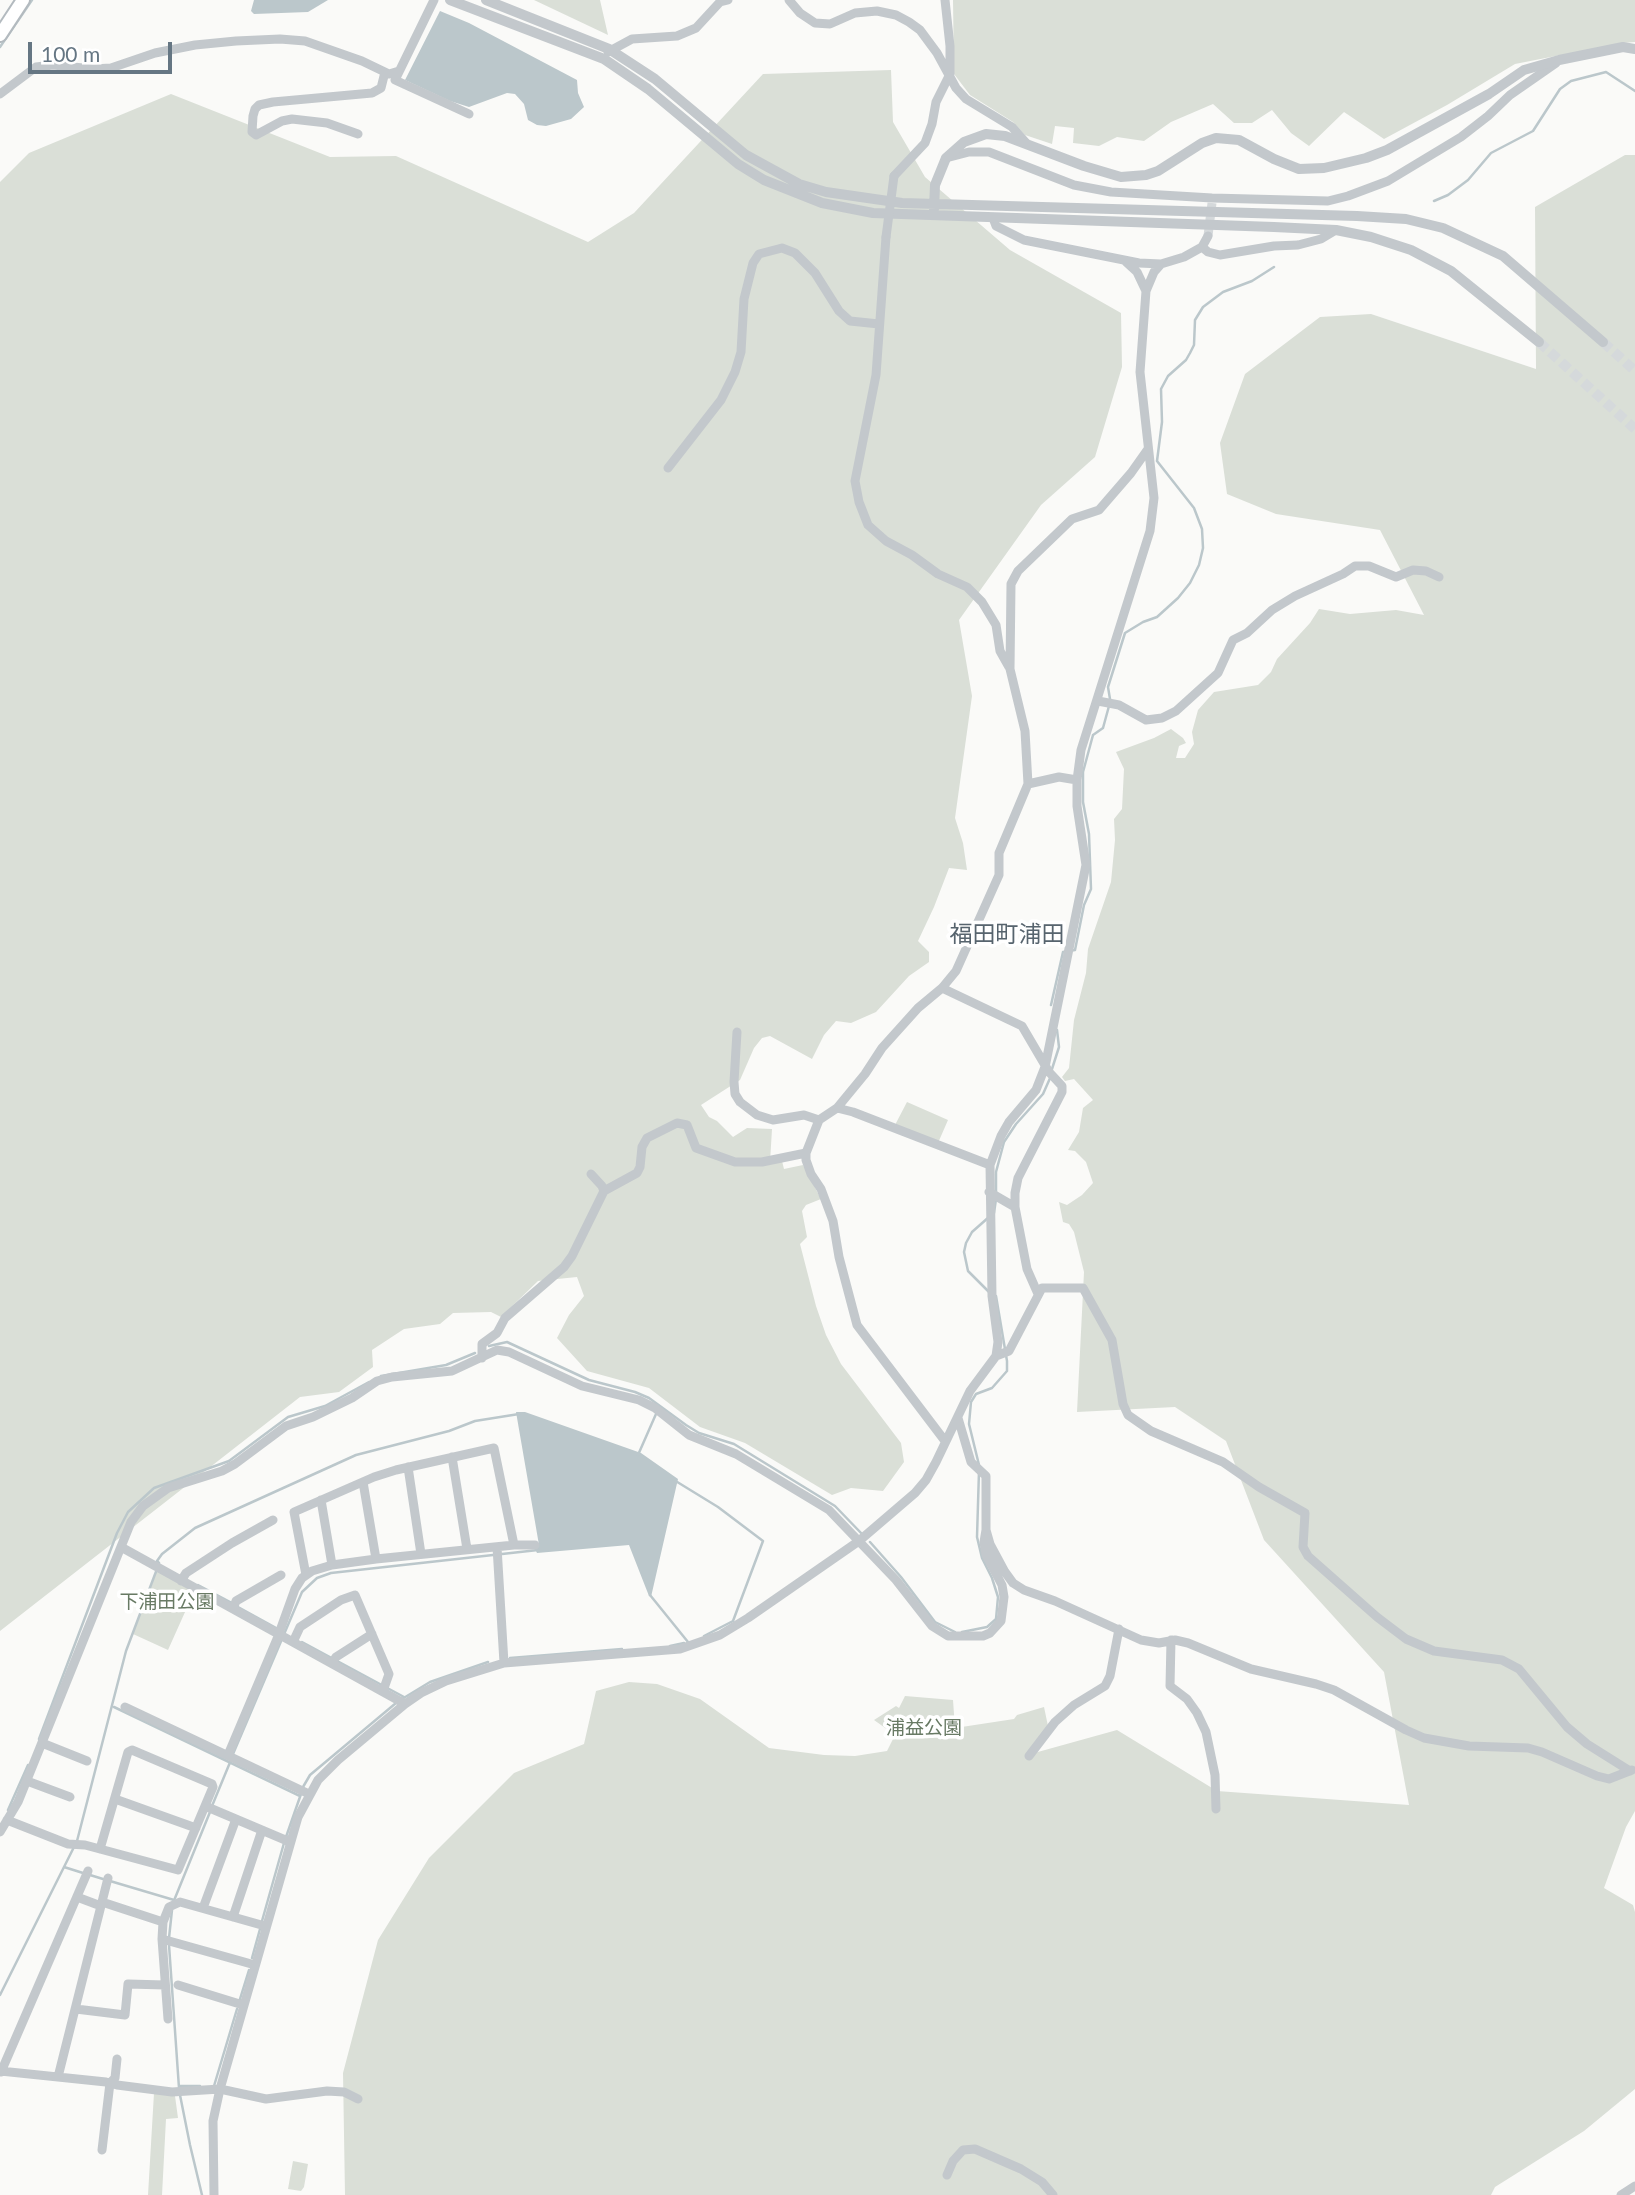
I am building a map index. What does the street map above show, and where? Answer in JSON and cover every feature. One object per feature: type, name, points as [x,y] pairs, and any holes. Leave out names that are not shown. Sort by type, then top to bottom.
[{"type":"main road","points":[[0,36],[23,0]]},
{"type":"street","points":[[434,0],[395,79],[469,114]]},
{"type":"street","points":[[450,0],[606,54],[632,39],[677,36],[696,28],[720,2],[728,0]]},
{"type":"street","points":[[486,0],[606,54],[728,157],[764,180],[796,195],[846,209],[873,213],[934,209],[1357,216],[1423,223],[1464,236],[1503,256],[1604,342]]},
{"type":"street","points":[[789,0],[800,13],[815,23],[830,24],[855,13],[877,11],[896,15],[920,30],[950,74],[956,88],[966,99],[1012,127],[1027,144]]},
{"type":"street","points":[[945,0],[950,74],[936,102],[925,143],[894,176],[886,237],[876,375],[855,481],[859,502],[868,525],[886,541],[938,573],[967,587],[982,602],[996,625],[1000,651],[1010,669]]},
{"type":"street","points":[[0,94],[36,67],[53,65],[111,68],[155,53],[195,45],[279,38],[305,41],[392,74],[399,71]]},
{"type":"street","points":[[934,209],[935,185],[946,158],[964,142],[986,134],[1005,136],[1121,177],[1158,171],[1202,143],[1216,138],[1239,139],[1287,165],[1311,170],[1324,169],[1387,150],[1489,94],[1524,70],[1623,47],[1635,49]]},
{"type":"street","points":[[946,158],[969,152],[989,152],[1082,187],[1111,192],[1212,201],[1328,201],[1388,181],[1461,136],[1488,116],[1510,94],[1559,60]]},
{"type":"street","points":[[358,134],[327,123],[292,118],[256,135],[252,132],[253,116],[259,105],[273,102],[372,93],[382,88],[385,72]]},
{"type":"street","points":[[934,209],[993,218],[1336,230],[1371,237],[1429,259],[1464,280],[1539,342]]},
{"type":"street","points":[[993,218],[996,226],[1024,240],[1124,260],[1161,264],[1184,257],[1202,247],[1208,236]]},
{"type":"street","points":[[1202,247],[1208,252],[1220,255],[1274,246],[1297,246],[1321,240],[1336,230]]},
{"type":"street","points":[[668,468],[721,400],[735,372],[741,352],[744,299],[753,263],[759,254],[782,247],[795,253],[815,273],[839,311],[850,321],[879,324]]},
{"type":"street","points":[[1124,260],[1137,272],[1146,291]]},
{"type":"street","points":[[1003,1354],[998,1342],[992,1293],[990,1216],[994,1194],[990,1165],[1009,1122],[1049,1071],[1086,865],[1077,806],[1077,780],[1082,750],[1105,702],[1150,531],[1154,498],[1140,372],[1146,291],[1154,272],[1161,264]]},
{"type":"street","points":[[945,1441],[857,1325],[839,1257],[833,1221],[821,1189],[811,1174],[806,1153],[819,1120],[837,1108],[882,1048],[956,971],[999,875],[999,853],[1028,784],[1025,732],[1010,669],[1010,590],[1018,571],[1072,519],[1099,510],[1148,449]]},
{"type":"street","points":[[1105,702],[1146,720],[1162,718],[1177,711],[1219,673],[1233,640],[1247,633],[1272,610],[1295,596],[1355,566],[1369,565],[1396,577],[1413,570],[1426,571],[1439,577]]},
{"type":"street","points":[[1028,784],[1059,777],[1077,780]]},
{"type":"street","points":[[942,988],[1022,1026],[1049,1071],[1062,1086],[1062,1092],[1018,1178],[1015,1207],[1027,1269],[1038,1294]]},
{"type":"street","points":[[737,1032],[734,1082],[735,1094],[740,1102],[757,1115],[773,1120],[804,1115],[819,1120]]},
{"type":"street","points":[[837,1108],[990,1165]]},
{"type":"street","points":[[482,1358],[482,1344],[497,1333],[505,1318],[572,1256],[604,1191],[637,1173],[642,1147],[647,1139],[677,1123],[687,1125],[694,1146],[735,1162],[762,1162],[806,1153]]},
{"type":"street","points":[[591,1174],[604,1191]]},
{"type":"street","points":[[994,1194],[1015,1207]]},
{"type":"street","points":[[214,2195],[213,2121],[287,1841],[298,1817],[304,1792],[402,1702],[446,1681],[504,1663],[680,1650],[699,1644],[748,1618],[859,1541],[915,1493],[926,1480],[970,1391],[1003,1354],[1042,1288],[1083,1288],[1112,1340],[1123,1404],[1128,1415],[1151,1431],[1223,1462],[1259,1487],[1306,1513],[1303,1547],[1308,1556],[1406,1639],[1434,1651],[1502,1660],[1519,1669],[1567,1727],[1587,1744],[1633,1770]]},
{"type":"street","points":[[0,1832],[27,1781],[131,1522],[143,1506],[168,1488],[222,1471],[286,1426],[313,1418],[377,1381],[452,1371],[497,1350],[509,1352],[582,1386],[639,1399],[689,1435],[736,1454],[829,1510],[896,1580],[939,1632],[956,1637],[983,1636],[990,1633],[1001,1621],[1004,1597],[1002,1585],[986,1555],[984,1542],[986,1480],[971,1462],[958,1418]]},
{"type":"street","points":[[306,1576],[294,1512],[363,1482],[408,1467],[494,1448],[514,1545]]},
{"type":"street","points":[[452,1457],[467,1549]]},
{"type":"street","points":[[408,1467],[421,1555]]},
{"type":"street","points":[[363,1482],[376,1559]]},
{"type":"street","points":[[321,1500],[332,1565]]},
{"type":"street","points":[[183,1578],[232,1543],[273,1520]]},
{"type":"street","points":[[986,1530],[996,1557],[1013,1583],[1148,1643],[1171,1640],[1188,1643],[1251,1670],[1334,1690],[1424,1738],[1469,1746],[1528,1748],[1609,1779],[1633,1770]]},
{"type":"street","points":[[231,1757],[286,1636],[295,1589],[306,1576],[320,1567],[376,1559],[467,1549],[498,1553],[514,1545],[535,1545]]},
{"type":"street","points":[[121,1547],[384,1688],[402,1702]]},
{"type":"street","points":[[498,1553],[504,1663]]},
{"type":"street","points":[[234,1606],[281,1575]]},
{"type":"street","points":[[286,1636],[341,1600],[355,1595],[389,1674],[384,1688]]},
{"type":"street","points":[[1029,1756],[1055,1722],[1074,1705],[1105,1686],[1110,1675],[1119,1629]]},
{"type":"street","points":[[333,1661],[372,1634]]},
{"type":"street","points":[[1171,1640],[1170,1686],[1187,1699],[1206,1732],[1215,1775],[1216,1809]]},
{"type":"street","points":[[125,1707],[304,1792]]},
{"type":"street","points":[[42,1743],[87,1762]]},
{"type":"street","points":[[7,1820],[76,1844],[178,1870],[195,1828],[209,1808],[212,1784],[132,1750],[128,1752],[100,1849]]},
{"type":"street","points":[[27,1781],[70,1797]]},
{"type":"street","points":[[115,1799],[195,1828]]},
{"type":"street","points":[[209,1808],[287,1841]]},
{"type":"street","points":[[202,1908],[236,1819]]},
{"type":"street","points":[[233,1917],[262,1830]]},
{"type":"street","points":[[87,1873],[1,2071],[180,2091],[220,2090],[266,2099],[327,2091],[344,2092],[358,2099]]},
{"type":"street","points":[[58,2077],[108,1879]]},
{"type":"street","points":[[77,1897],[163,1922]]},
{"type":"street","points":[[168,2019],[165,1985],[167,1940],[163,1922],[173,1905],[180,1902],[265,1926]]},
{"type":"street","points":[[167,1940],[255,1965]]},
{"type":"street","points":[[76,2009],[125,2015],[128,1984],[165,1985]]},
{"type":"street","points":[[178,1986],[243,2005]]},
{"type":"street","points":[[102,2150],[110,2083],[115,2078],[117,2059]]},
{"type":"street","points":[[947,2175],[953,2161],[963,2150],[975,2149],[1021,2169],[1042,2182],[1053,2195]]},
{"type":"street","points":[[1622,2195],[1635,2186]]},
{"type":"green space","points":[[534,0],[600,0],[608,35]]},
{"type":"green space","points":[[953,0],[1635,0],[1635,42],[1515,64],[1384,139],[1344,112],[1309,146],[1291,133],[1272,110],[1252,123],[1234,123],[1213,104],[1171,122],[1144,141],[1117,137],[1099,146],[1073,143],[1074,128],[1055,126],[1052,144],[1025,135],[1013,122],[970,95],[954,74]]},
{"type":"green space","points":[[891,70],[893,122],[925,177],[1010,250],[1121,313],[1122,367],[1095,457],[1041,505],[959,620],[972,696],[955,818],[963,843],[967,870],[949,868],[918,941],[929,952],[929,962],[909,976],[876,1012],[851,1023],[836,1021],[824,1035],[812,1059],[770,1036],[762,1038],[754,1048],[740,1080],[701,1105],[709,1117],[733,1137],[747,1128],[772,1129],[770,1162],[782,1161],[784,1169],[803,1165],[821,1199],[806,1205],[802,1211],[807,1237],[800,1244],[816,1306],[826,1335],[841,1364],[901,1443],[904,1462],[883,1491],[851,1488],[832,1495],[745,1443],[700,1427],[649,1388],[587,1371],[557,1338],[569,1315],[584,1296],[577,1277],[538,1281],[501,1317],[491,1312],[453,1313],[440,1324],[404,1329],[372,1350],[373,1367],[339,1392],[300,1397],[0,1631],[0,182],[29,153],[171,94],[330,157],[396,156],[588,242],[634,213],[763,74]]},
{"type":"green space","name":"浦益公園","points":[[1625,155],[1635,155],[1635,1811],[1626,1827],[1604,1888],[1633,1905],[1635,1912],[1635,2089],[1584,2131],[1495,2187],[1491,2195],[345,2195],[343,2073],[378,1940],[429,1858],[514,1773],[584,1744],[596,1691],[629,1682],[657,1684],[700,1699],[769,1748],[824,1755],[855,1756],[887,1751],[895,1735],[874,1720],[896,1706],[899,1708],[905,1696],[953,1700],[955,1728],[1014,1719],[1017,1715],[1044,1707],[1048,1726],[1027,1755],[1117,1730],[1217,1791],[1409,1805],[1384,1672],[1264,1540],[1226,1441],[1175,1407],[1077,1412],[1084,1272],[1074,1232],[1069,1224],[1063,1222],[1059,1202],[1067,1205],[1093,1183],[1086,1162],[1075,1151],[1068,1150],[1079,1132],[1083,1108],[1093,1100],[1074,1079],[1065,1081],[1062,1077],[1069,1068],[1074,1020],[1086,973],[1088,949],[1111,882],[1114,819],[1122,809],[1124,769],[1116,752],[1171,729],[1186,743],[1179,746],[1176,758],[1185,758],[1194,744],[1192,732],[1198,710],[1214,692],[1258,685],[1319,609],[1350,614],[1396,610],[1424,615],[1380,530],[1276,514],[1227,494],[1220,443],[1245,374],[1320,317],[1371,314],[1536,369],[1535,207]]},
{"type":"green space","points":[[907,1102],[948,1120],[938,1143],[895,1125]]},
{"type":"green space","name":"下浦田公園","points":[[157,1571],[194,1592],[168,1650],[133,1634]]},
{"type":"green space","points":[[154,2093],[175,2096],[178,2118],[166,2119],[162,2195],[148,2195]]},
{"type":"green space","points":[[293,2161],[308,2164],[301,2191],[288,2189]]},
{"type":"shaded area","points":[[254,0],[328,0],[308,12],[254,14],[251,11]]},
{"type":"shaded area","points":[[440,11],[469,23],[577,80],[578,93],[584,107],[571,119],[546,126],[537,125],[528,120],[524,104],[515,94],[507,93],[469,107],[405,80]]},
{"type":"shaded area","points":[[516,1412],[525,1412],[641,1453],[678,1479],[651,1597],[629,1545],[537,1553],[535,1549],[539,1545]]},
{"type":"waterway","points":[[0,47],[32,0]]},
{"type":"waterway","points":[[1434,201],[1448,195],[1468,180],[1491,153],[1533,131],[1560,89],[1571,81],[1606,72],[1635,91]]},
{"type":"waterway","points":[[1110,699],[1108,687],[1125,633],[1157,617],[1178,598],[1190,583],[1199,565],[1203,548],[1202,529],[1194,508],[1157,461],[1162,422],[1161,389],[1168,376],[1190,353],[1194,345],[1195,320],[1203,307],[1223,292],[1252,281],[1274,267]]},
{"type":"waterway","points":[[1051,1005],[1063,952],[1075,950],[1084,905],[1091,889],[1083,772],[1093,735],[1103,728],[1109,706]]},
{"type":"waterway","points":[[1052,1069],[1059,1047],[1057,1030]]},
{"type":"waterway","points":[[996,1192],[996,1172],[1004,1142],[1043,1094],[1051,1076]]},
{"type":"waterway","points":[[994,1213],[996,1199]]},
{"type":"waterway","points":[[989,1217],[972,1232],[964,1252],[968,1271],[990,1293]]},
{"type":"waterway","points":[[979,1465],[969,1424],[971,1402],[976,1394],[992,1388],[1007,1371],[996,1296]]},
{"type":"waterway","points":[[489,1346],[507,1342],[589,1380],[649,1398],[699,1433],[734,1444],[835,1506],[862,1534]]},
{"type":"waterway","points":[[381,1376],[446,1365],[475,1353]]},
{"type":"waterway","points":[[39,1739],[117,1533],[128,1512],[154,1488],[229,1461],[288,1417],[325,1406],[369,1382]]},
{"type":"waterway","points":[[159,1563],[157,1561],[162,1554],[195,1528],[356,1455],[449,1431],[475,1421],[519,1414]]},
{"type":"waterway","points":[[638,1455],[656,1414]]},
{"type":"waterway","points":[[962,1632],[987,1627],[996,1619],[998,1597],[982,1558],[977,1537],[979,1471]]},
{"type":"waterway","points":[[674,1480],[718,1507],[763,1541],[733,1621],[704,1636]]},
{"type":"waterway","points":[[870,1542],[935,1622],[955,1632]]},
{"type":"waterway","points":[[233,1754],[302,1592],[317,1578],[331,1573],[538,1550]]},
{"type":"waterway","points":[[77,1841],[126,1651],[157,1569]]},
{"type":"waterway","points":[[198,1585],[232,1603]]},
{"type":"waterway","points":[[650,1595],[688,1642]]},
{"type":"waterway","points":[[238,1607],[278,1629]]},
{"type":"waterway","points":[[302,1642],[404,1697]]},
{"type":"waterway","points":[[670,1646],[684,1643]]},
{"type":"waterway","points":[[510,1658],[622,1649]]},
{"type":"waterway","points":[[402,1699],[430,1682],[488,1662]]},
{"type":"waterway","points":[[303,1787],[310,1775],[396,1703]]},
{"type":"waterway","points":[[114,1707],[300,1796]]},
{"type":"waterway","points":[[212,1806],[231,1760]]},
{"type":"waterway","points":[[8,1810],[28,1765]]},
{"type":"waterway","points":[[286,1837],[301,1794]]},
{"type":"waterway","points":[[173,1903],[210,1812]]},
{"type":"waterway","points":[[262,1921],[284,1843]]},
{"type":"waterway","points":[[0,1995],[74,1847]]},
{"type":"waterway","points":[[64,1867],[83,1873]]},
{"type":"waterway","points":[[90,1875],[103,1879]]},
{"type":"waterway","points":[[110,1881],[174,1900]]},
{"type":"waterway","points":[[169,1938],[172,1910]]},
{"type":"waterway","points":[[252,1958],[260,1929]]},
{"type":"waterway","points":[[169,1945],[179,2088]]},
{"type":"waterway","points":[[240,1999],[249,1970]]},
{"type":"waterway","points":[[214,2086],[237,2009]]},
{"type":"waterway","points":[[179,2086],[200,2086]]},
{"type":"waterway","points":[[180,2095],[202,2195]]},
{"type":"tunnel","points":[[1208,236],[1212,203]]},
{"type":"tunnel","points":[[1539,342],[1635,429]]},
{"type":"tunnel","points":[[1603,342],[1635,371]]},
{"type":"district","name":"福田町浦田","points":[[1007,935]]}]
